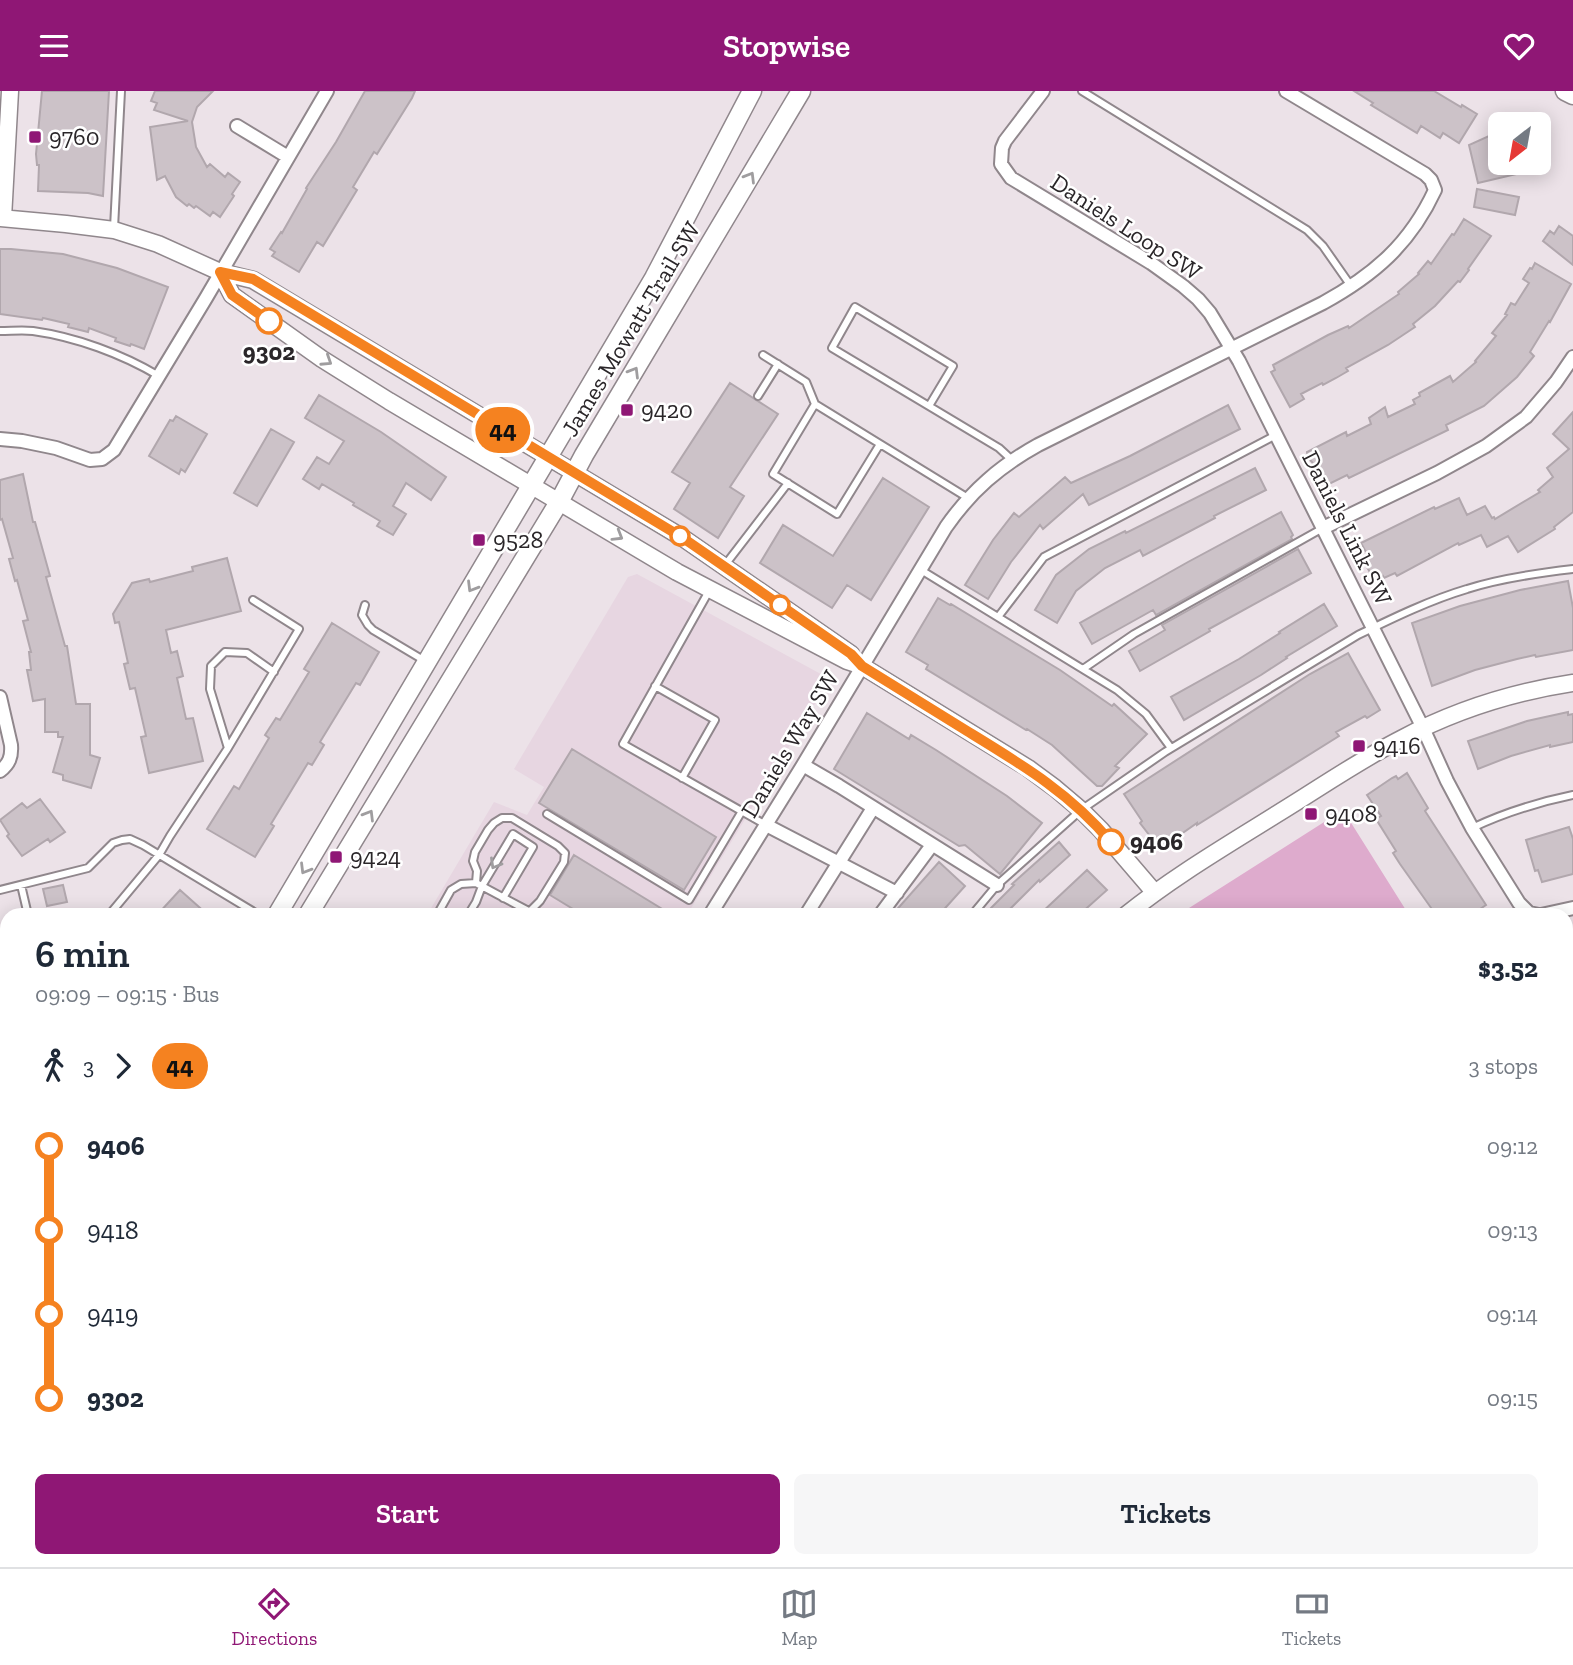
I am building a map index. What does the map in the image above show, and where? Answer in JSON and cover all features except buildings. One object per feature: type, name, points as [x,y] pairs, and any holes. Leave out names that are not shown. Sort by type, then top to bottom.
[{"type":"main road","name":"James Mowatt Trail SW","points":[[281,908],[660,267],[752,91]]},
{"type":"main road","name":"James Mowatt Trail SW","points":[[312,908],[559,502],[584,455],[801,91]]},
{"type":"main road","points":[[1565,91],[1573,96]]},
{"type":"street","points":[[10,91],[2,218],[114,230],[158,244],[220,272],[253,279],[683,538],[851,654],[862,666]]},
{"type":"street","points":[[0,439],[38,443],[90,460],[102,459],[114,450],[327,91]]},
{"type":"street","name":"Daniels Loop SW","points":[[1043,91],[1002,148],[1001,164],[1006,173],[1169,274],[1210,313],[1232,348]]},
{"type":"street","points":[[1232,348],[1323,303],[1369,275],[1394,252],[1423,215],[1435,190],[1431,180],[1424,174],[1286,91]]},
{"type":"street","points":[[237,126],[288,157]]},
{"type":"street","points":[[220,272],[232,295],[322,359],[389,401],[677,572],[847,661],[862,666],[1028,768],[1081,810],[1155,893]]},
{"type":"street","name":"Daniels Link SW","points":[[1232,348],[1324,528],[1447,781],[1472,828],[1524,908]]},
{"type":"street","name":"Daniels Way SW","points":[[714,908],[920,569],[968,498],[1012,460],[1038,445],[1232,348]]},
{"type":"street","points":[[1324,528],[1461,461],[1497,439],[1526,417],[1573,357]]},
{"type":"street","points":[[1135,908],[1190,869],[1400,739],[1502,698],[1573,683]]},
{"type":"street","points":[[0,697],[12,754],[6,767],[0,771]]},
{"type":"street","points":[[803,765],[997,885]]},
{"type":"street","points":[[810,908],[873,808]]},
{"type":"street","points":[[766,825],[897,893]]},
{"type":"street","points":[[885,908],[932,845]]},
{"type":"lane","points":[[114,230],[121,91]]},
{"type":"lane","points":[[1082,91],[1307,230],[1323,246],[1352,287]]},
{"type":"lane","points":[[929,406],[953,366],[855,307],[832,348],[999,448],[1012,460]]},
{"type":"lane","points":[[0,331],[32,331],[70,339],[107,351],[159,376]]},
{"type":"lane","points":[[763,355],[806,382],[815,404],[968,498]]},
{"type":"lane","points":[[758,396],[778,364]]},
{"type":"lane","points":[[815,404],[774,474],[837,514],[880,444]]},
{"type":"lane","points":[[998,617],[1044,557],[1277,435]]},
{"type":"lane","points":[[724,566],[788,483]]},
{"type":"lane","points":[[1083,669],[1134,635],[1324,528]]},
{"type":"lane","points":[[920,569],[1117,689],[1146,714],[1171,748]]},
{"type":"lane","points":[[978,908],[997,885],[1081,810],[1171,748],[1330,651],[1389,619],[1468,589],[1536,573],[1573,569]]},
{"type":"lane","points":[[709,589],[623,744],[766,825]]},
{"type":"lane","points":[[115,908],[159,855],[228,748],[299,629],[253,600]]},
{"type":"lane","points":[[365,605],[362,615],[373,630],[427,662]]},
{"type":"lane","points":[[228,748],[210,689],[211,666],[225,652],[247,653],[274,671]]},
{"type":"lane","points":[[655,686],[715,720],[682,778]]},
{"type":"lane","points":[[1472,828],[1489,820],[1573,795]]},
{"type":"lane","points":[[547,814],[689,900],[742,811]]},
{"type":"lane","points":[[473,908],[477,902],[479,885],[473,861],[475,852],[494,823],[502,818],[512,818],[565,853],[564,862],[540,901],[532,908]]},
{"type":"lane","points":[[479,885],[513,834],[533,847],[503,898]]},
{"type":"lane","points":[[0,890],[88,868],[113,843],[130,839],[247,908]]},
{"type":"lane","points":[[441,908],[452,890],[461,884],[479,885],[519,908]]},
{"type":"lane","points":[[21,885],[26,908]]},
{"type":"shaded area","points":[[637,574],[830,679],[691,908],[431,908],[494,802],[527,815],[544,787],[514,769],[628,577]]},
{"type":"shaded area","points":[[1343,810],[1405,908],[1189,908]]},
{"type":"bus line","name":"44","points":[[269,321],[232,295],[220,272],[253,279],[683,538],[851,654],[862,666],[1028,768],[1081,810],[1111,842]]},
{"type":"place","name":"9760","points":[[35,137]]},
{"type":"place","name":"9302","points":[[269,321]]},
{"type":"place","name":"9420","points":[[627,410]]},
{"type":"place","name":"9528","points":[[479,540]]},
{"type":"place","name":"9416","points":[[1359,746]]},
{"type":"place","name":"9408","points":[[1311,814]]},
{"type":"place","name":"9406","points":[[1111,842]]},
{"type":"place","name":"9424","points":[[336,857]]}]
